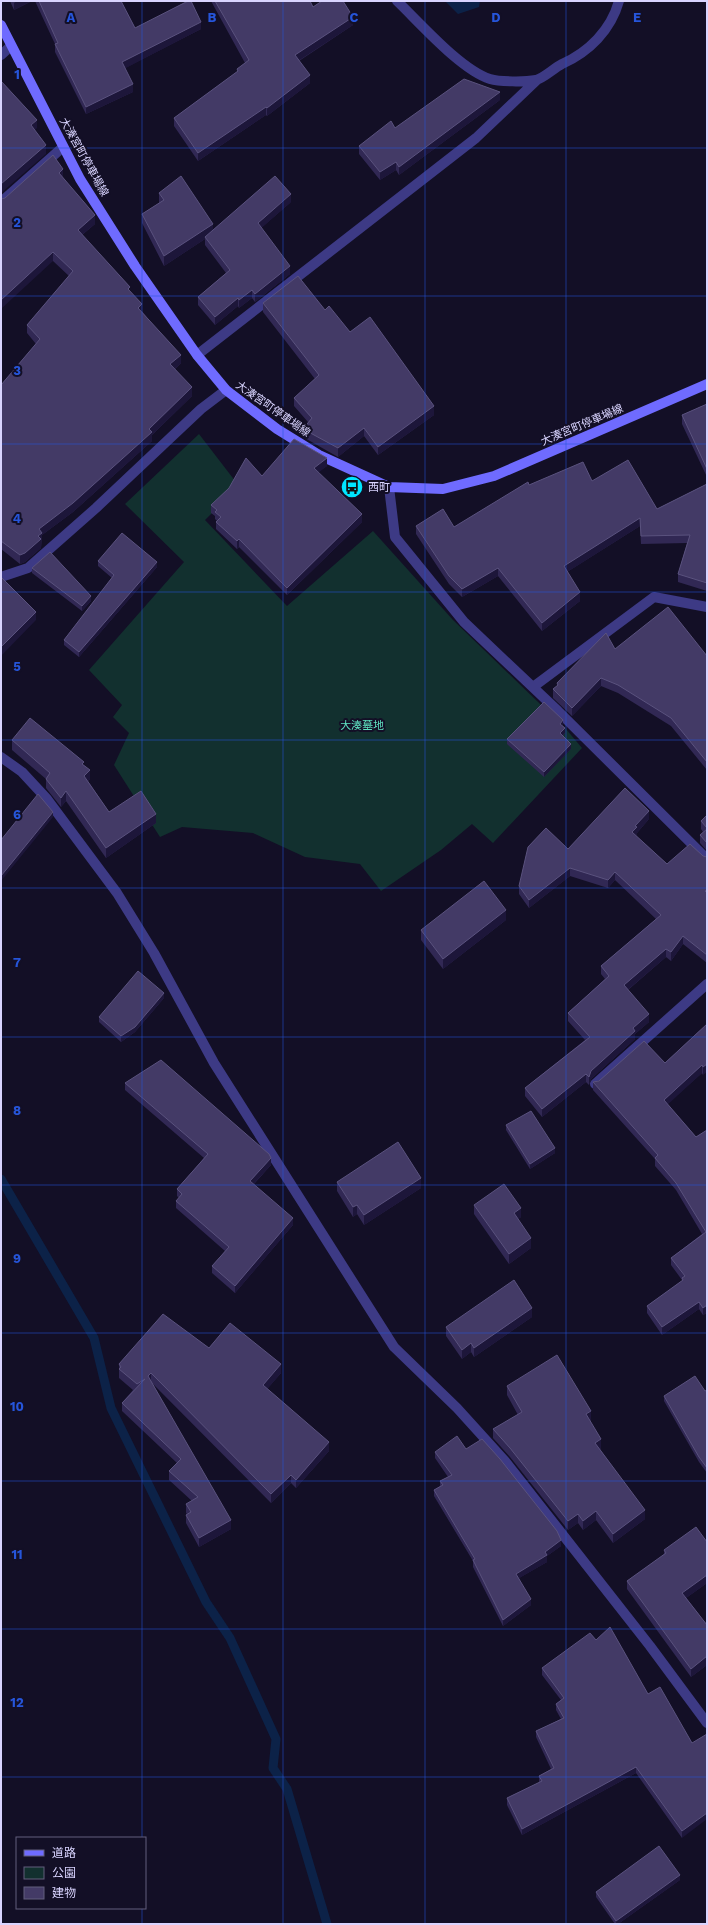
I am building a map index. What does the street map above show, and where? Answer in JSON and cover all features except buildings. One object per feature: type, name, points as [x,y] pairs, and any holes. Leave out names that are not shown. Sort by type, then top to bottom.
[{"type":"main road","name":"大湊宮町停車場線","points":[[1,25],[10,46],[80,179],[135,266],[197,355],[226,390],[277,429],[319,455],[390,487],[443,489],[494,476],[707,384]]},
{"type":"street","points":[[397,1],[461,63],[490,79],[510,81],[537,80]]},
{"type":"street","points":[[197,355],[476,138],[537,80],[553,69],[575,59],[586,51],[609,24],[620,1]]},
{"type":"street","points":[[1,55],[10,46]]},
{"type":"street","points":[[1,202],[63,147]]},
{"type":"street","points":[[2,575],[17,573],[28,568],[96,508],[202,409],[226,390]]},
{"type":"street","points":[[390,487],[394,537],[464,622],[533,687],[707,859]]},
{"type":"street","points":[[533,687],[654,597],[707,608]]},
{"type":"street","points":[[1,757],[22,772],[47,799],[117,893],[154,953],[214,1063],[394,1346],[457,1408],[504,1461],[650,1646],[707,1723]]},
{"type":"street","points":[[595,1084],[707,984]]},
{"type":"green space","name":"大湊墓地","points":[[199,434],[239,486],[205,520],[287,606],[373,531],[453,620],[566,729],[582,748],[493,843],[472,824],[441,850],[381,891],[360,864],[305,857],[253,833],[182,827],[160,837],[114,765],[129,733],[113,717],[122,705],[89,670],[184,562],[125,504]]},
{"type":"water","points":[[445,1],[480,1],[479,7],[458,14]]},
{"type":"waterway","points":[[1,1179],[94,1338],[111,1408],[206,1602],[230,1638],[276,1739],[273,1768],[287,1789],[327,1924]]},
{"type":"place","name":"西町","points":[[352,487]]}]
